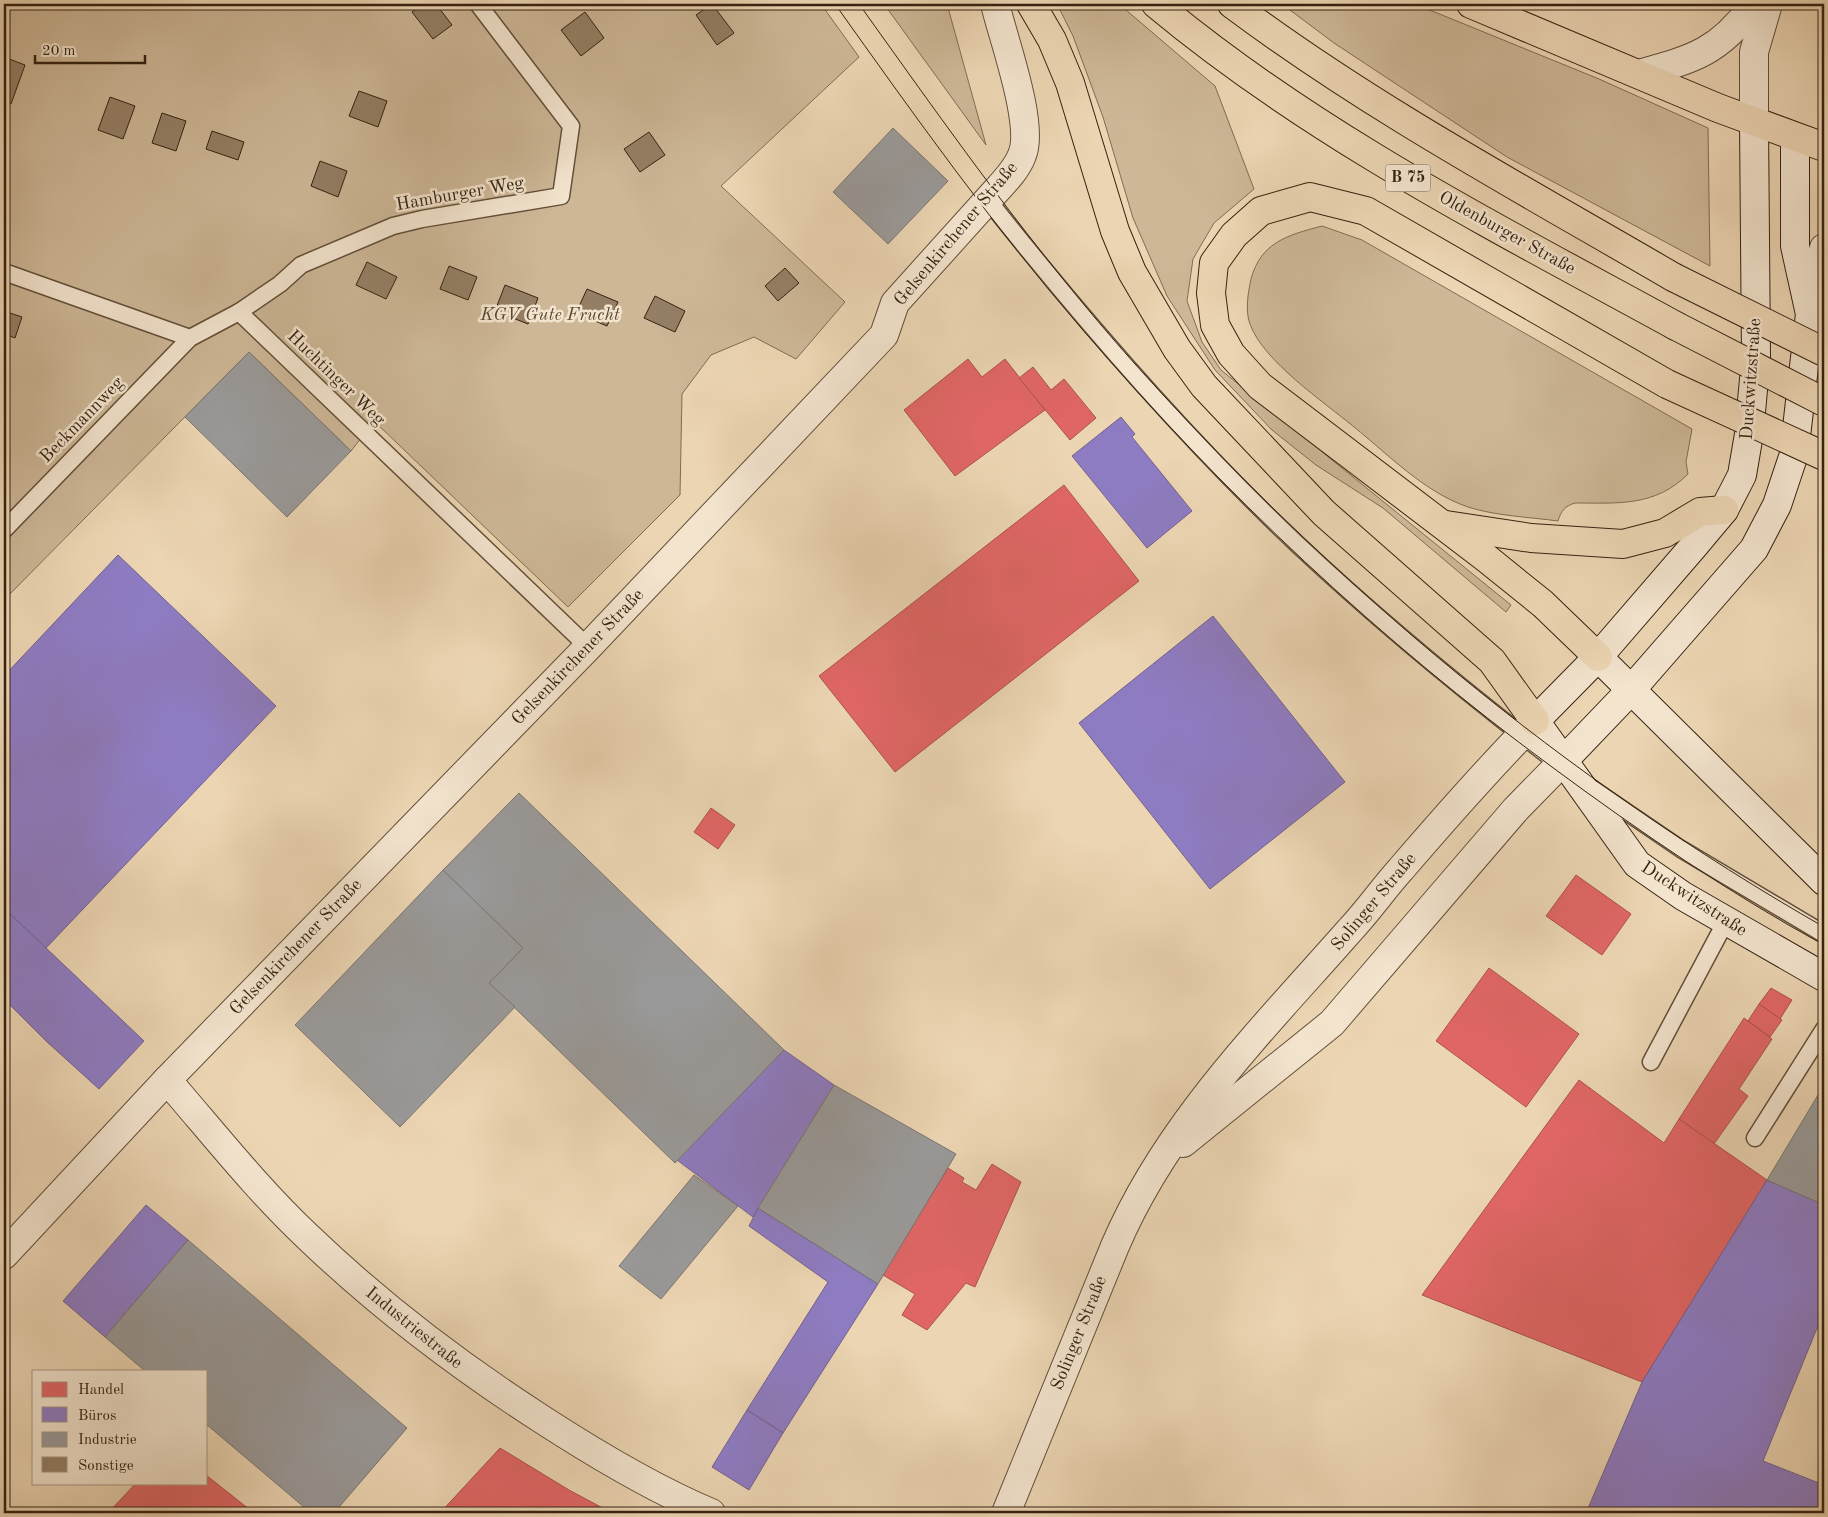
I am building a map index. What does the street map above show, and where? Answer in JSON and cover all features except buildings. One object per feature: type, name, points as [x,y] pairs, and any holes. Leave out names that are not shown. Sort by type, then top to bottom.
[{"type":"highway","points":[[1031,4],[1052,40],[1070,83],[1116,231],[1132,272],[1177,349],[1204,386],[1324,513],[1492,661],[1528,728]]},
{"type":"highway","name":"Oldenburger Straße","points":[[1156,4],[1272,91],[1427,190],[1676,326],[1824,402]]},
{"type":"highway","name":"B 75","points":[[1232,4],[1291,48],[1378,105],[1673,277],[1824,352]]},
{"type":"highway","points":[[1471,4],[1754,122],[1824,147]]},
{"type":"highway","points":[[1598,657],[1543,604],[1445,525],[1260,386],[1231,354],[1215,325],[1210,293],[1214,263],[1234,235],[1261,211],[1310,197],[1366,211],[1667,384],[1824,456]]},
{"type":"highway","points":[[1445,525],[1532,538],[1623,544],[1665,533],[1700,512],[1724,510]]},
{"type":"street","name":"Gelsenkirchener Straße","points":[[4,1255],[167,1080],[588,647],[884,335],[895,303],[1010,176],[1023,154],[1026,137],[1017,84],[995,4]]},
{"type":"street","points":[[1639,74],[1672,64],[1712,48],[1738,27],[1754,4]]},
{"type":"street","name":"Duckwitzstraße","points":[[1598,657],[1724,510],[1742,475],[1749,434],[1756,357],[1754,52],[1768,4]]},
{"type":"street","points":[[1795,136],[1795,246],[1810,314]]},
{"type":"street","points":[[1631,690],[1754,550],[1777,505],[1794,454],[1810,314],[1824,248]]},
{"type":"street","name":"Solinger Straße","points":[[1006,1513],[1128,1217],[1152,1172],[1164,1158],[1200,1102],[1481,777],[1598,657]]},
{"type":"street","points":[[1598,657],[1824,881]]},
{"type":"street","name":"Solinger Straße","points":[[1164,1158],[1332,1023],[1516,809],[1567,768],[1631,690]]},
{"type":"street","name":"Duckwitzstraße","points":[[1528,728],[1567,768],[1637,864],[1684,896],[1824,977]]},
{"type":"street","name":"Industriestraße","points":[[167,1080],[259,1186],[307,1237],[416,1332],[476,1378],[600,1457],[711,1513]]},
{"type":"lane","name":"Hamburger Weg","points":[[240,312],[280,284],[301,265],[393,226],[422,219],[561,196],[571,126],[478,4]]},
{"type":"lane","points":[[988,200],[1083,318],[1142,384],[1295,542],[1432,665],[1528,728]]},
{"type":"lane","points":[[4,272],[190,338],[240,312]]},
{"type":"lane","name":"Huchtinger Weg","points":[[240,312],[588,647]]},
{"type":"lane","name":"Beckmannweg","points":[[4,530],[190,338]]},
{"type":"lane","points":[[1567,768],[1681,848],[1824,934]]},
{"type":"lane","points":[[1651,1062],[1726,921]]},
{"type":"lane","points":[[1755,1138],[1824,1029]]},
{"type":"green space","name":"KGV Gute Frucht","points":[[4,4],[821,4],[859,57],[721,186],[845,302],[796,359],[754,337],[711,355],[682,394],[680,495],[568,607],[374,421],[351,451],[249,352],[4,600]]},
{"type":"green space","points":[[884,4],[947,4],[986,145]]},
{"type":"green space","points":[[1057,4],[1119,4],[1215,86],[1254,189],[1214,223],[1193,259],[1187,301],[1202,342],[1221,370],[1511,605],[1506,612],[1383,508],[1316,465],[1272,430],[1215,370],[1167,296],[1133,218],[1103,117],[1073,36]]},
{"type":"green space","points":[[1282,4],[1415,4],[1599,79],[1708,128],[1710,266],[1507,157],[1334,43]]},
{"type":"green space","points":[[1322,226],[1362,240],[1692,429],[1686,462],[1688,474],[1675,485],[1649,498],[1621,503],[1572,504],[1564,509],[1558,521],[1501,514],[1468,507],[1437,492],[1422,482],[1311,393],[1281,366],[1257,338],[1248,319],[1247,308],[1251,279],[1262,256],[1269,248],[1287,237]]},
{"type":"tram line","points":[[835,4],[955,170],[1049,290],[1135,389],[1190,448],[1305,562],[1425,668],[1552,767],[1685,861],[1824,945]]},
{"type":"tram line","points":[[859,4],[992,188],[1098,321],[1211,446],[1290,525],[1372,601],[1457,673],[1545,742],[1635,808],[1728,869],[1824,927]]}]
